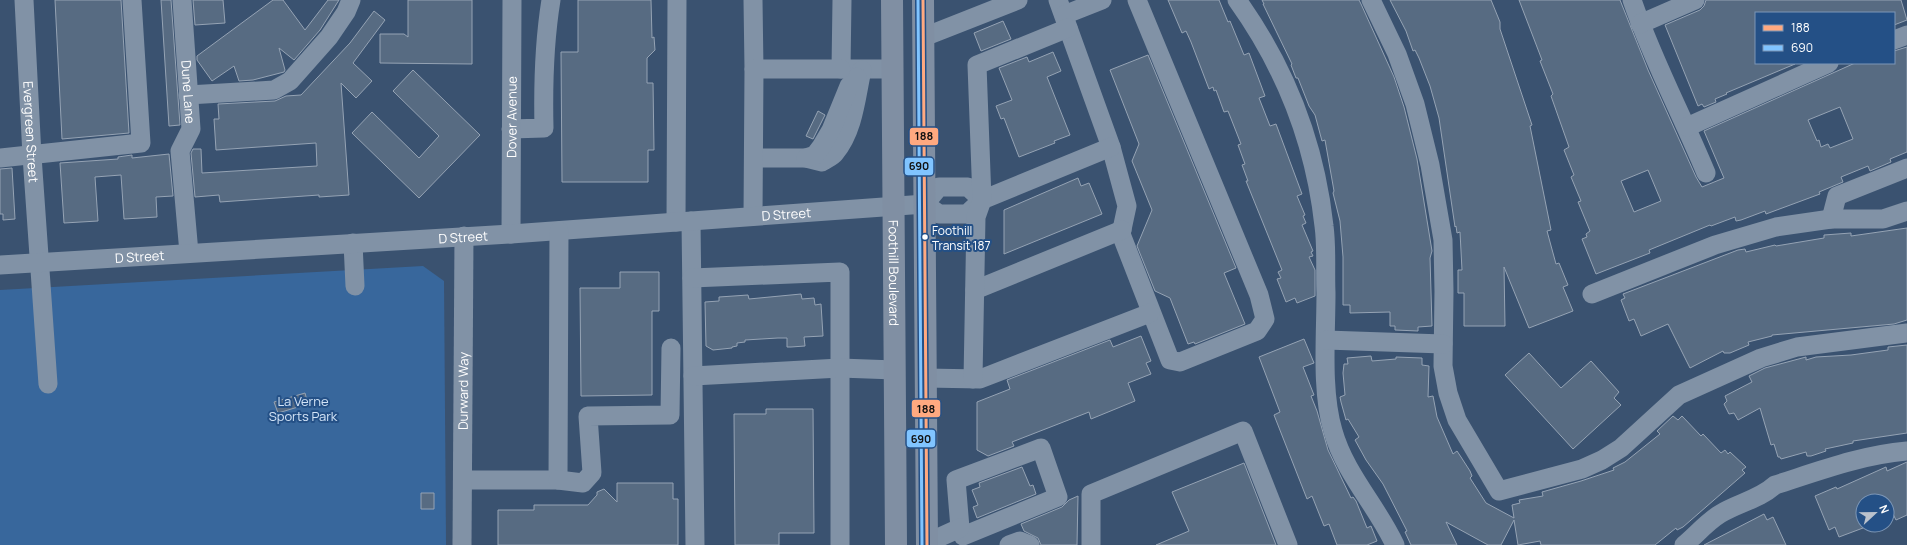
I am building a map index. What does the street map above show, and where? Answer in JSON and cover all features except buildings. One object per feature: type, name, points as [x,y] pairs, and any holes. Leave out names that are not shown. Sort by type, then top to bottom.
[{"type":"main road","name":"Foothill Boulevard","points":[[892,0],[896,545]]},
{"type":"main road","points":[[923,0],[927,544]]},
{"type":"street","name":"Evergreen Street","points":[[24,0],[32,156],[48,384]]},
{"type":"street","points":[[0,158],[32,156],[141,143],[132,0]]},
{"type":"street","name":"Dune Lane","points":[[182,0],[191,129],[180,151],[189,253]]},
{"type":"street","points":[[188,95],[274,90],[290,81],[329,37],[346,12],[351,0]]},
{"type":"street","name":"Dover Avenue","points":[[511,234],[512,0]]},
{"type":"street","points":[[511,129],[544,128],[543,83],[546,29],[551,0]]},
{"type":"street","points":[[677,0],[684,221],[692,278],[694,545]]},
{"type":"street","points":[[753,0],[753,216]]},
{"type":"street","points":[[841,69],[842,0]]},
{"type":"street","points":[[924,37],[1018,0]]},
{"type":"street","points":[[973,379],[976,217],[982,200],[977,65],[1063,14],[1102,0]]},
{"type":"street","points":[[1063,14],[1111,147],[1127,206],[1121,234],[1150,313],[1170,360],[1180,362],[1258,330],[1265,319],[1259,295],[1137,0]]},
{"type":"street","points":[[1237,0],[1267,46],[1283,78],[1310,152],[1319,189],[1325,228],[1328,406],[1333,431],[1341,452],[1354,477],[1386,524],[1396,545]]},
{"type":"street","points":[[1371,0],[1397,54],[1414,104],[1430,165],[1443,240],[1443,366],[1448,393],[1457,420],[1499,491],[1582,469],[1602,460],[1621,448],[1679,395],[1761,358],[1797,347],[1907,333]]},
{"type":"street","points":[[1632,0],[1640,24],[1687,127],[1706,174]]},
{"type":"street","points":[[1640,24],[1694,0]]},
{"type":"street","points":[[1895,40],[1907,36]]},
{"type":"street","points":[[1687,127],[1827,64]]},
{"type":"street","points":[[754,69],[841,69],[862,72],[893,69]]},
{"type":"street","points":[[754,158],[806,158],[822,162],[835,154],[856,103],[862,72]]},
{"type":"street","points":[[982,200],[968,187],[939,188],[925,204],[939,214],[967,214],[982,200],[1111,147]]},
{"type":"street","points":[[1832,219],[1837,196],[1907,168]]},
{"type":"street","name":"D Street","points":[[0,265],[559,231],[925,204]]},
{"type":"street","points":[[1592,294],[1722,242],[1776,226],[1832,219],[1883,219],[1907,211]]},
{"type":"street","points":[[975,290],[1122,230]]},
{"type":"street","points":[[558,480],[559,231]]},
{"type":"street","name":"Durward Way","points":[[462,545],[464,236]]},
{"type":"street","points":[[353,243],[355,286]]},
{"type":"street","points":[[692,278],[840,272],[840,545]]},
{"type":"street","points":[[926,378],[980,379],[1150,313]]},
{"type":"street","points":[[1326,340],[1443,344]]},
{"type":"street","points":[[463,480],[558,480],[583,482],[592,473],[588,416],[670,415],[671,348]]},
{"type":"street","points":[[693,376],[840,368],[895,370]]},
{"type":"street","points":[[1091,545],[1091,494],[1243,431],[1288,545]]},
{"type":"street","points":[[1041,448],[1058,497],[962,536],[960,528],[956,480],[1041,448]]},
{"type":"street","points":[[1684,545],[1718,515],[1766,493],[1776,485],[1854,460],[1881,454],[1907,451]]},
{"type":"street","points":[[927,544],[960,528]]},
{"type":"street","points":[[1009,545],[1020,541],[1030,545]]},
{"type":"green space","name":"La Verne Sports Park","points":[[423,266],[444,281],[446,545],[0,545],[0,290]]},
{"type":"transit line","name":"690","points":[[918,0],[922,545]]},
{"type":"transit line","name":"188","points":[[923,0],[927,545]]},
{"type":"place","name":"Foothill Transit 187","points":[[925,237]]}]
